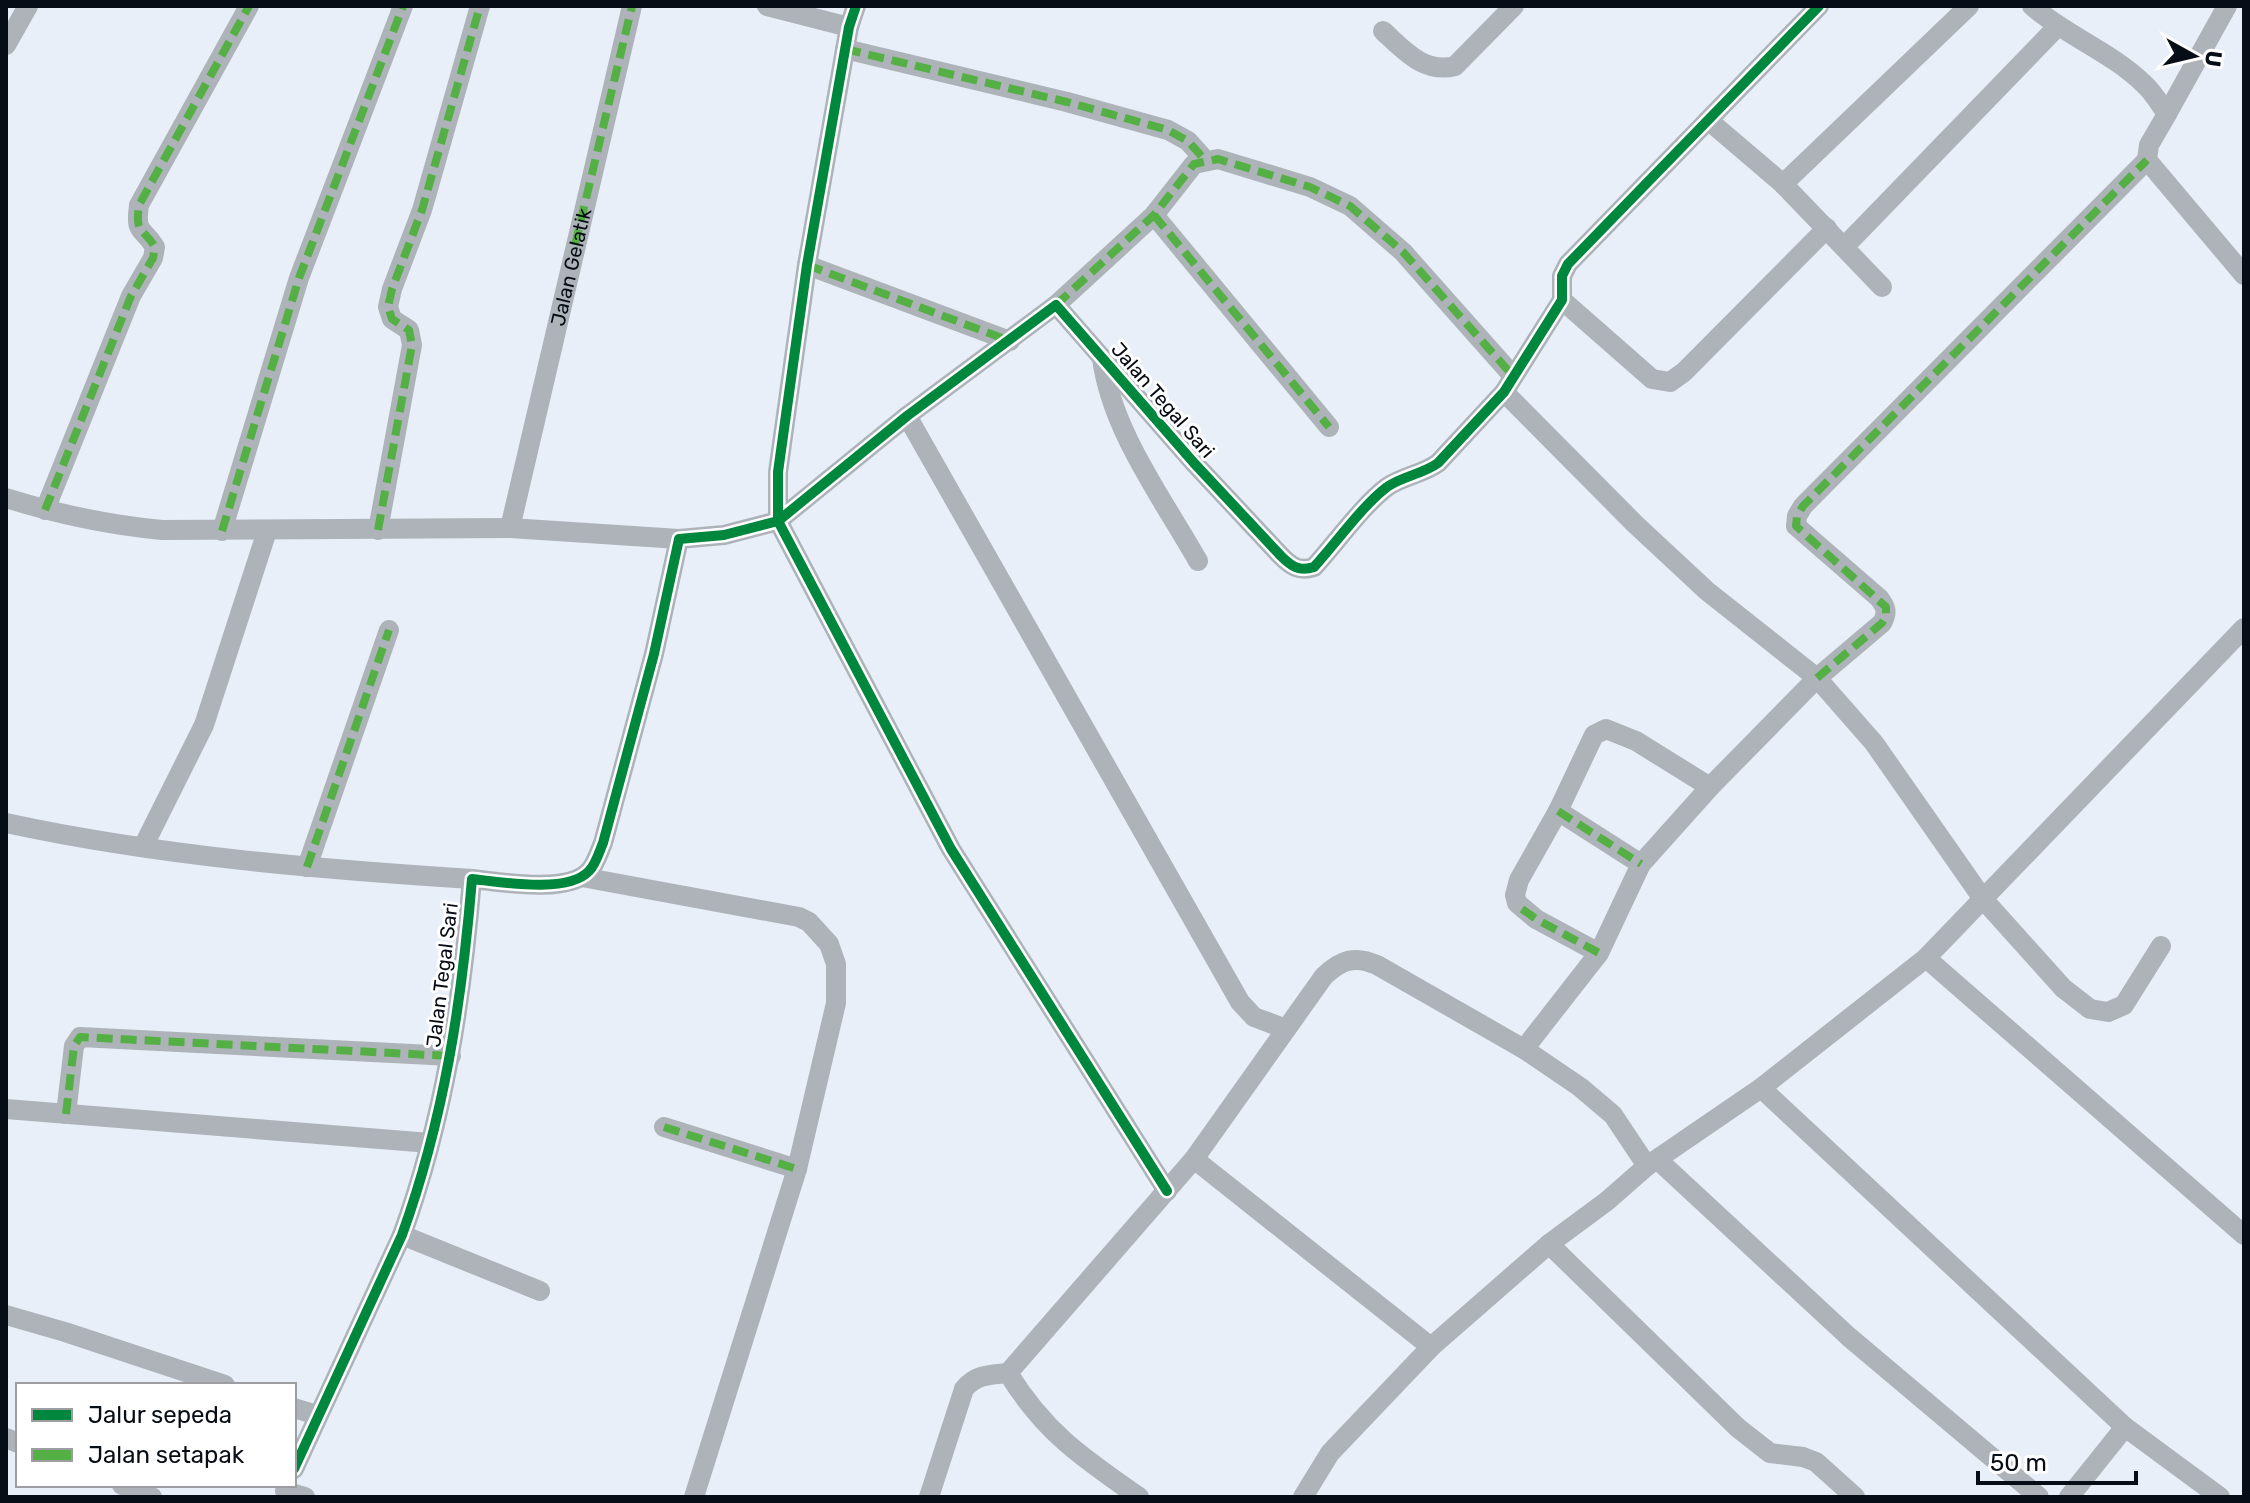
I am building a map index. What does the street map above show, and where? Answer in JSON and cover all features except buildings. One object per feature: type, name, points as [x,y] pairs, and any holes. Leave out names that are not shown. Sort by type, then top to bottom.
[{"type":"street","points":[[6,45],[28,6]]},
{"type":"street","points":[[45,510],[131,296],[153,258],[155,247],[141,232],[137,222],[139,205],[249,6]]},
{"type":"street","points":[[222,531],[299,278],[403,6]]},
{"type":"street","points":[[378,530],[412,345],[409,330],[392,319],[388,307],[422,210],[480,6]]},
{"type":"street","name":"Jalan Gelatik","points":[[510,528],[632,6]]},
{"type":"street","points":[[767,6],[849,27]]},
{"type":"street","points":[[856,6],[849,27],[807,265],[778,472],[778,521],[951,849],[1167,1191]]},
{"type":"street","points":[[1383,31],[1417,61],[1431,68],[1446,68],[1455,66],[1514,6]]},
{"type":"street","points":[[1509,384],[1562,300],[1562,276],[1568,264],[1819,6]]},
{"type":"street","points":[[1783,184],[1969,6]]},
{"type":"street","points":[[1524,1049],[1599,953],[1641,864],[1710,787],[1817,678],[1882,623],[1886,616],[1886,607],[1796,526],[1803,506],[2147,160],[2149,145],[2227,6]]},
{"type":"street","points":[[2040,9],[2057,27],[2132,74],[2146,86],[2167,114]]},
{"type":"street","points":[[1845,246],[2057,27]]},
{"type":"street","points":[[845,49],[1067,102],[1168,130],[1188,141],[1205,160]]},
{"type":"street","points":[[1708,120],[1783,184],[1882,287]]},
{"type":"street","points":[[6,498],[45,510],[123,526],[222,531],[510,528],[679,539],[724,535],[778,521],[907,416],[1056,305],[1154,215],[1194,164],[1218,159],[1310,187],[1350,206],[1403,252],[1509,384],[1635,524],[1707,591],[1817,678],[1874,743],[1983,899],[2063,988],[2090,1009],[2108,1012],[2124,1005],[2161,946]]},
{"type":"street","points":[[2147,160],[2244,275]]},
{"type":"street","points":[[1154,215],[1329,427]]},
{"type":"street","points":[[1562,300],[1652,379],[1670,382],[1684,372],[1827,228]]},
{"type":"street","points":[[807,265],[1010,341]]},
{"type":"street","name":"Jalan Tegal Sari","points":[[1056,305],[1215,486],[1281,556],[1300,569],[1314,567],[1390,485],[1429,470],[1438,463],[1509,384]]},
{"type":"street","points":[[1102,358],[1109,397],[1127,436],[1198,561]]},
{"type":"street","points":[[907,416],[1240,1002],[1254,1017],[1286,1029]]},
{"type":"street","points":[[143,847],[204,725],[267,531]]},
{"type":"street","points":[[582,877],[591,870],[603,843],[654,654],[679,539]]},
{"type":"street","points":[[1303,1497],[1330,1453],[1431,1347],[1549,1244],[1652,1163],[1761,1088],[1926,958],[2244,628]]},
{"type":"street","points":[[307,867],[389,630]]},
{"type":"street","points":[[1599,953],[1536,919],[1517,903],[1515,895],[1528,862],[1558,811],[1594,735],[1606,729],[1636,741],[1710,787]]},
{"type":"street","points":[[1558,811],[1641,864]]},
{"type":"street","points":[[6,823],[81,839],[307,867],[472,879]]},
{"type":"street","points":[[582,877],[779,912],[809,922],[829,944],[836,964],[836,1003],[797,1169],[694,1497]]},
{"type":"street","name":"Jalan Tegal Sari","points":[[296,1464],[402,1235],[430,1143],[459,1009],[472,879],[545,885],[582,877]]},
{"type":"street","points":[[1926,958],[2244,1235]]},
{"type":"street","points":[[929,1497],[964,1389],[971,1379],[1008,1373],[1194,1159],[1324,976],[1334,966],[1352,959],[1364,959],[1524,1049],[1580,1087],[1613,1115],[1652,1163],[1849,1337],[2039,1497]]},
{"type":"street","points":[[66,1114],[74,1046],[80,1037],[451,1056]]},
{"type":"street","points":[[1761,1088],[2125,1427],[2220,1497]]},
{"type":"street","points":[[6,1109],[430,1143]]},
{"type":"street","points":[[664,1127],[797,1169]]},
{"type":"street","points":[[1194,1159],[1431,1347]]},
{"type":"street","points":[[402,1235],[540,1291]]},
{"type":"street","points":[[1549,1244],[1738,1428],[1770,1453],[1803,1457],[1816,1462],[1855,1497]]},
{"type":"street","points":[[6,1315],[219,1383]]},
{"type":"street","points":[[1008,1373],[1022,1395],[1061,1440],[1139,1497]]},
{"type":"street","points":[[296,1409],[317,1415]]},
{"type":"street","points":[[2069,1497],[2125,1427]]},
{"type":"street","points":[[127,1487],[152,1497]]},
{"type":"street","points":[[285,1491],[305,1497]]},
{"type":"marked path","points":[[45,510],[131,296],[153,258],[155,247],[139,226],[139,205],[249,6]]},
{"type":"marked path","points":[[222,531],[299,278],[403,6]]},
{"type":"marked path","points":[[378,530],[412,345],[409,330],[392,319],[388,307],[422,210],[480,6]]},
{"type":"marked path","points":[[575,245],[632,6]]},
{"type":"marked path","points":[[845,49],[1067,102],[1168,130],[1188,141],[1205,160]]},
{"type":"marked path","points":[[1056,305],[1154,215],[1194,164],[1218,159],[1310,187],[1350,206],[1403,252],[1513,376]]},
{"type":"marked path","points":[[1817,678],[1882,623],[1886,607],[1796,526],[1803,506],[2147,160]]},
{"type":"marked path","points":[[1154,215],[1329,427]]},
{"type":"marked path","points":[[807,265],[1010,341]]},
{"type":"marked path","points":[[307,867],[389,630]]},
{"type":"marked path","points":[[1558,811],[1641,864]]},
{"type":"marked path","points":[[1522,909],[1599,953]]},
{"type":"marked path","points":[[66,1114],[74,1046],[80,1037],[451,1056]]},
{"type":"marked path","points":[[664,1127],[797,1169]]},
{"type":"cycle path","points":[[856,6],[849,27],[807,265],[778,472],[778,521],[951,849],[1167,1191]]},
{"type":"cycle path","points":[[296,1465],[402,1235],[417,1191],[440,1104],[457,1015],[472,879],[550,884],[579,878],[594,865],[603,843],[654,654],[679,539],[724,535],[778,521],[907,416],[1056,305],[1194,463],[1281,556],[1296,567],[1314,567],[1378,495],[1393,483],[1438,463],[1504,392],[1562,300],[1562,276],[1568,264],[1819,6]]}]
